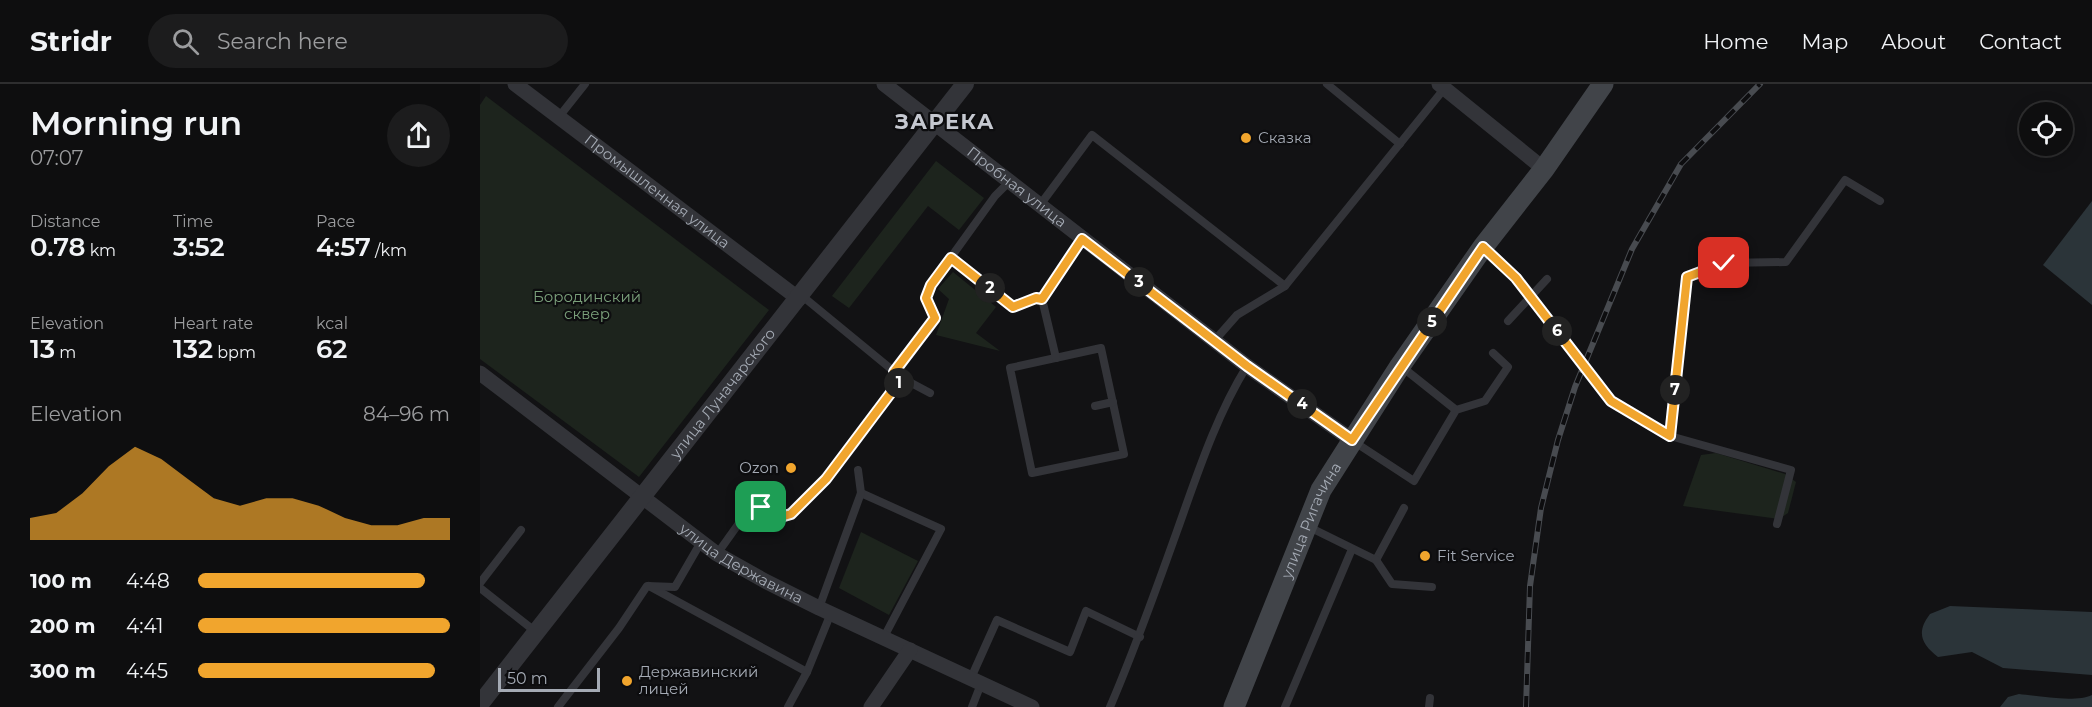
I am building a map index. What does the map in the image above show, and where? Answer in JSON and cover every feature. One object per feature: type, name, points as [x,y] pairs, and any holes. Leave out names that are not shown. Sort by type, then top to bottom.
[{"type":"main road","name":"улица Ригачина","points":[[1233,707],[1321,490],[1400,366],[1483,247],[1544,169],[1603,84]]},
{"type":"street","name":"Промышленная улица","points":[[515,84],[800,297]]},
{"type":"street","name":"Пробная улица","points":[[884,84],[1247,366],[1352,440]]},
{"type":"street","name":"улица Луначарского","points":[[480,704],[641,495],[800,297],[965,84]]},
{"type":"street","points":[[1441,86],[1544,169]]},
{"type":"street","name":"улица Державина","points":[[480,373],[717,554],[825,611],[1032,707]]},
{"type":"street","points":[[871,707],[910,650]]},
{"type":"lane","points":[[558,118],[585,84]]},
{"type":"lane","points":[[1327,84],[1400,144]]},
{"type":"lane","points":[[1215,340],[1237,315],[1285,286],[1400,144],[1441,86]]},
{"type":"lane","points":[[1040,205],[1092,135],[1285,286]]},
{"type":"lane","points":[[1670,436],[1687,277],[1724,263],[1786,262],[1845,180],[1880,201]]},
{"type":"lane","points":[[894,372],[935,318],[926,298],[931,285],[995,196],[1010,182]]},
{"type":"lane","points":[[1056,358],[1042,299],[1082,239]]},
{"type":"lane","points":[[1483,247],[1516,278],[1611,401],[1670,436],[1791,470],[1777,524]]},
{"type":"lane","points":[[951,258],[1013,307],[1036,298],[1042,299]]},
{"type":"lane","points":[[1508,321],[1547,279]]},
{"type":"lane","points":[[800,297],[902,378],[930,393]]},
{"type":"lane","points":[[1101,348],[1124,454],[1032,473],[1010,368],[1056,358],[1101,348]]},
{"type":"lane","points":[[1352,440],[1413,481],[1456,410],[1485,401],[1508,367],[1494,352]]},
{"type":"lane","points":[[1110,707],[1140,637],[1199,470],[1233,389],[1247,366]]},
{"type":"lane","points":[[1400,366],[1456,410]]},
{"type":"lane","points":[[717,554],[742,519],[761,507],[777,518],[791,514],[826,479],[902,378]]},
{"type":"lane","points":[[1095,406],[1113,402]]},
{"type":"lane","points":[[788,707],[807,672],[861,493],[858,471]]},
{"type":"lane","points":[[861,493],[941,529],[884,637]]},
{"type":"lane","points":[[1376,560],[1404,507]]},
{"type":"lane","points":[[1306,526],[1376,560],[1392,584],[1432,587]]},
{"type":"lane","points":[[480,583],[521,530]]},
{"type":"lane","points":[[648,586],[675,587],[701,542]]},
{"type":"lane","points":[[1286,707],[1352,549]]},
{"type":"lane","points":[[648,586],[807,672]]},
{"type":"lane","points":[[558,707],[648,586]]},
{"type":"lane","points":[[480,588],[536,632]]},
{"type":"lane","points":[[972,707],[976,681],[997,620],[1070,652],[1086,610],[1140,637]]},
{"type":"lane","points":[[1429,707],[1431,698]]},
{"type":"green space","name":"Бородинский сквер","points":[[486,96],[769,310],[639,477],[480,359],[480,105]]},
{"type":"green space","points":[[936,161],[984,198],[959,230],[928,206],[849,308],[832,296]]},
{"type":"green space","points":[[953,272],[996,307],[976,333],[1000,351],[936,335],[949,299],[938,289]]},
{"type":"green space","points":[[1716,453],[1785,474],[1796,482],[1788,513],[1779,519],[1683,506],[1701,455]]},
{"type":"green space","points":[[861,532],[918,561],[889,615],[839,588]]},
{"type":"shaded area","points":[[2092,201],[2092,305],[2043,265]]},
{"type":"shaded area","points":[[1950,606],[2092,612],[2092,675],[2003,668],[1972,652],[1938,657],[1924,642],[1923,626],[1930,614]]},
{"type":"shaded area","points":[[2019,694],[2066,699],[2092,695],[2092,707],[2000,707],[2008,697]]},
{"type":"railway","points":[[1526,707],[1530,586],[1541,508],[1558,440],[1575,387],[1632,249],[1681,164],[1760,84]]},
{"type":"place","name":"Сказка","points":[[1246,138]]},
{"type":"place","name":"Ozon","points":[[791,468]]},
{"type":"place","name":"Fit Service","points":[[1425,556]]},
{"type":"place","name":"Державинский лицей","points":[[627,681]]},
{"type":"district","name":"ЗАРЕКА","points":[[945,122]]},
{"type":"route","points":[[761,507],[777,518],[791,514],[826,479],[859,437],[902,378],[894,372],[935,318],[926,298],[931,285],[951,258],[1013,307],[1036,298],[1042,299],[1082,239],[1247,366],[1352,440],[1400,366],[1483,247],[1516,278],[1611,401],[1670,436],[1687,277],[1724,263]]}]
